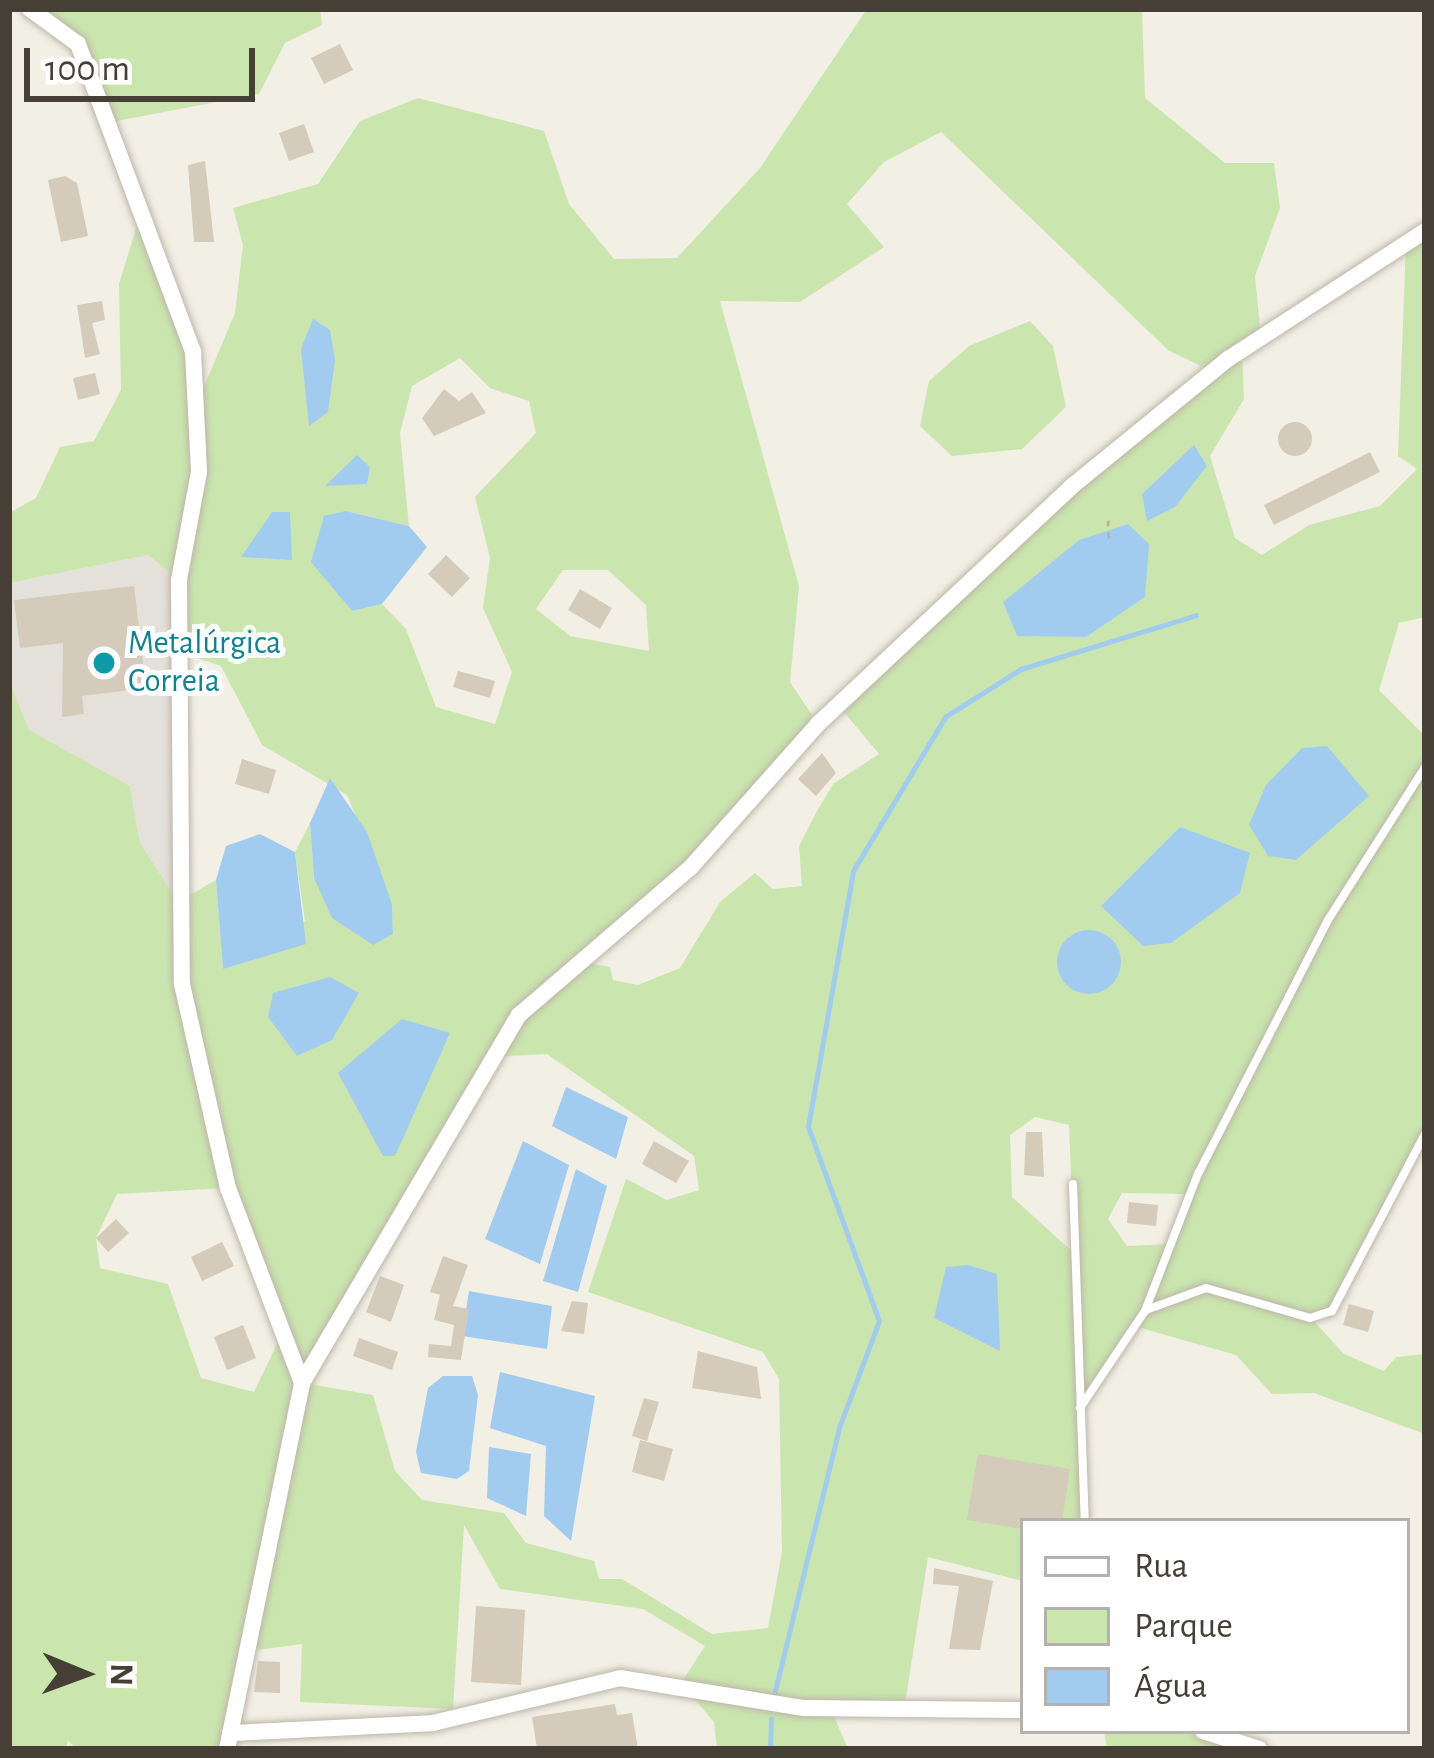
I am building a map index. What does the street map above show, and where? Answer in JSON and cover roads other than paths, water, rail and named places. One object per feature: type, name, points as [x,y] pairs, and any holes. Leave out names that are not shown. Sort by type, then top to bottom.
[{"type":"street","points":[[30,9],[78,44],[193,352],[199,472],[179,580],[182,984],[228,1188],[302,1383]]},
{"type":"street","points":[[1020,1709],[804,1708],[620,1678],[433,1723],[228,1741],[302,1383],[519,1015],[691,867],[818,724],[1071,487],[1228,359],[1425,230]]},
{"type":"street","points":[[1212,1734],[1259,1749]]},
{"type":"lane","points":[[1080,1408],[1144,1311],[1198,1174],[1328,920],[1425,766]]},
{"type":"lane","points":[[1144,1311],[1206,1288],[1310,1318],[1332,1311],[1425,1135]]},
{"type":"lane","points":[[1073,1184],[1085,1518]]},
{"type":"water","points":[[313,319],[330,330],[335,360],[328,412],[309,426],[301,349]]},
{"type":"water","points":[[1194,445],[1207,466],[1175,507],[1147,521],[1142,494]]},
{"type":"water","points":[[357,455],[370,467],[367,484],[325,486]]},
{"type":"water","points":[[346,511],[409,526],[427,547],[382,604],[352,611],[311,562],[324,516]]},
{"type":"water","points":[[272,512],[290,512],[292,560],[241,557]]},
{"type":"water","points":[[1128,524],[1149,544],[1145,597],[1086,637],[1017,636],[1003,602],[1079,540]]},
{"type":"water","points":[[1327,746],[1369,796],[1296,860],[1268,856],[1249,825],[1266,785],[1302,748]]},
{"type":"water","points":[[330,778],[367,832],[392,904],[393,934],[373,945],[332,918],[314,878],[310,823]]},
{"type":"water","points":[[1180,827],[1250,853],[1240,893],[1171,943],[1143,946],[1101,906]]},
{"type":"water","points":[[260,834],[295,852],[306,944],[223,969],[216,880],[226,846]]},
{"type":"water","points":[[1089,930],[1112,939],[1121,962],[1112,985],[1089,994],[1066,985],[1057,962],[1066,939]]},
{"type":"water","points":[[330,977],[359,993],[332,1040],[297,1056],[268,1017],[273,993]]},
{"type":"water","points":[[402,1019],[450,1033],[395,1156],[383,1156],[338,1073]]},
{"type":"water","points":[[566,1087],[628,1117],[616,1159],[552,1126]]},
{"type":"water","points":[[523,1141],[569,1165],[540,1264],[485,1239]]},
{"type":"water","points":[[576,1169],[607,1186],[578,1292],[543,1281]]},
{"type":"water","points":[[968,1265],[997,1274],[1000,1351],[934,1318],[946,1267]]},
{"type":"water","points":[[469,1291],[552,1306],[547,1349],[462,1336]]},
{"type":"water","points":[[500,1372],[595,1396],[571,1541],[544,1516],[546,1446],[490,1428]]},
{"type":"water","points":[[443,1376],[472,1376],[478,1395],[469,1471],[457,1479],[421,1473],[416,1452],[428,1388]]},
{"type":"water","points":[[489,1447],[531,1454],[526,1516],[487,1498]]},
{"type":"waterway","points":[[774,1695],[840,1425],[879,1321],[808,1127],[853,871],[945,717],[1021,669],[1196,615]]},
{"type":"waterway","points":[[770,1749],[771,1719]]},
{"type":"place","name":"Metalúrgica Correia","points":[[104,663]]}]
